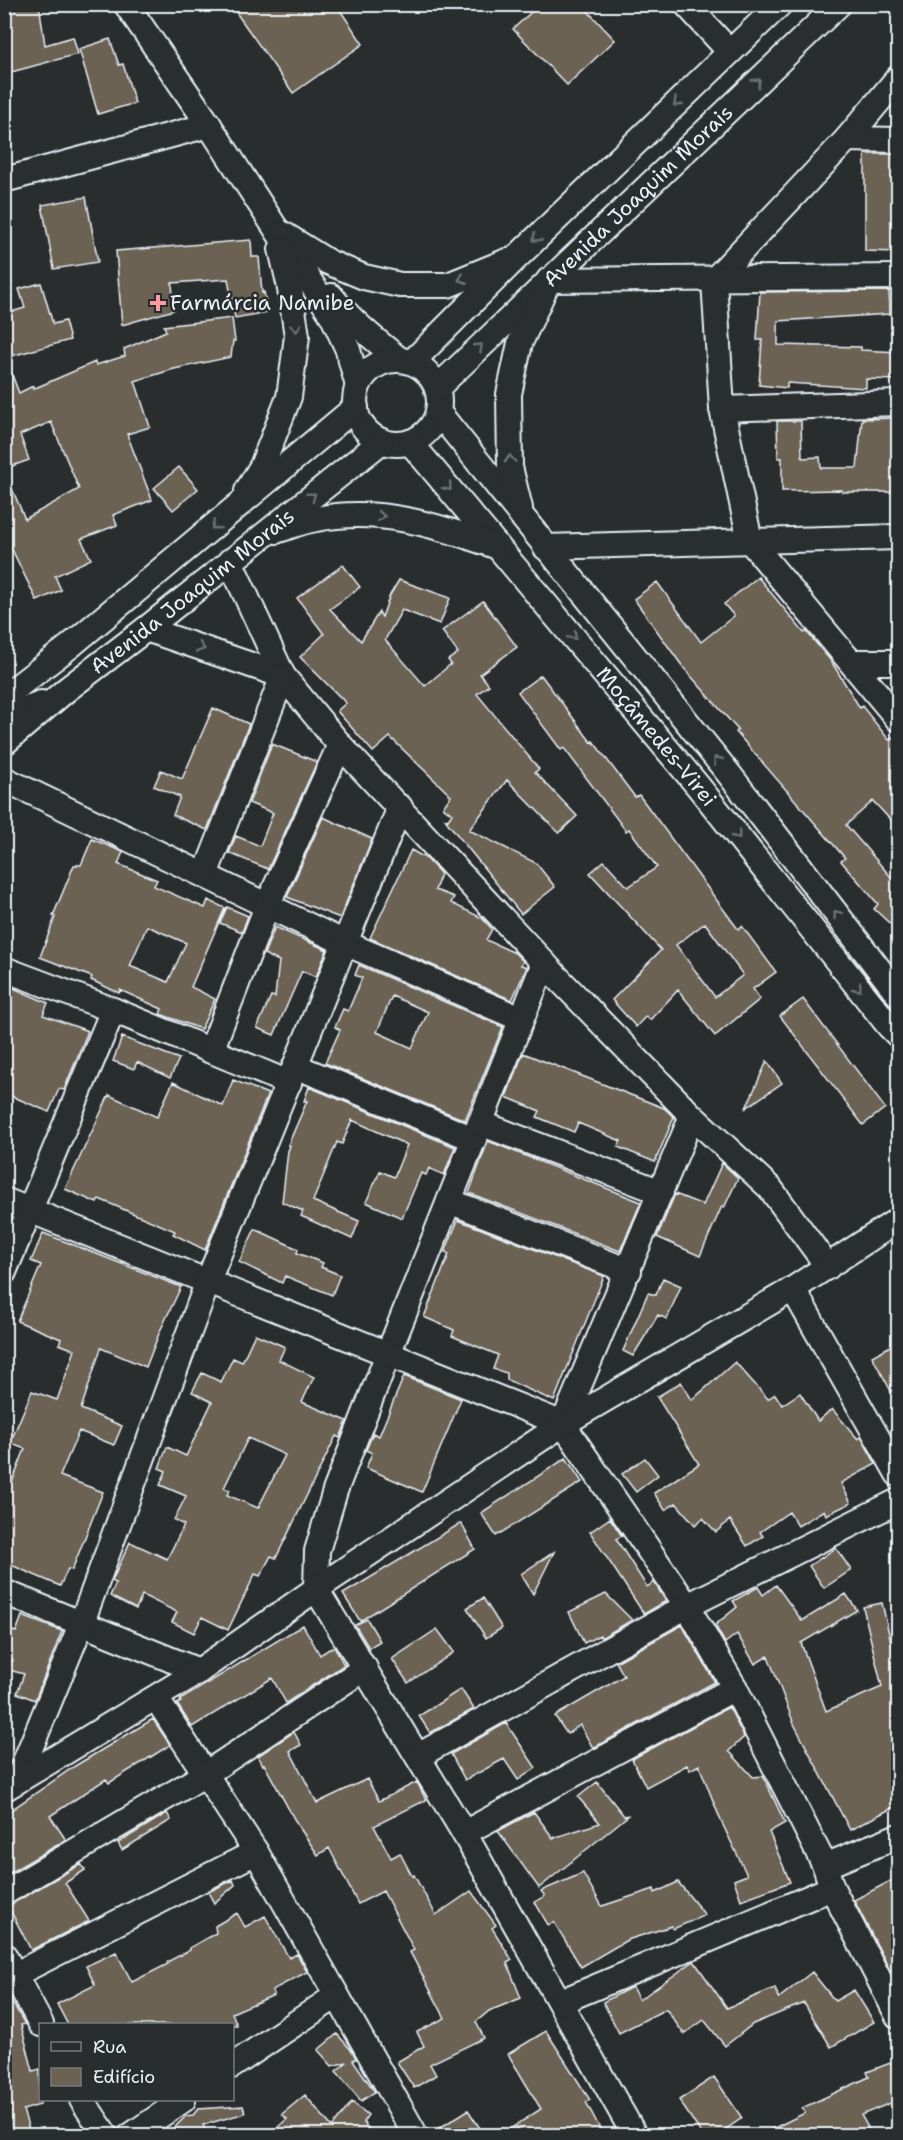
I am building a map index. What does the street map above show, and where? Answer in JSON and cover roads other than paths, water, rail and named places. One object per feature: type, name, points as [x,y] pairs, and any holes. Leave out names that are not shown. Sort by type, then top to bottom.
[{"type":"street","points":[[126,4],[209,125],[276,230],[333,317],[348,350],[363,426],[371,435],[382,441],[396,444],[410,442],[423,435],[432,425],[440,400],[431,377],[423,368],[406,361],[345,312],[276,230]]},
{"type":"street","points":[[686,4],[730,52]]},
{"type":"street","name":"Avenida Joaquim Morais","points":[[406,361],[780,4]]},
{"type":"street","name":"Avenida Joaquim Morais","points":[[437,388],[838,4]]},
{"type":"street","points":[[898,78],[847,139],[714,280],[722,409],[750,541],[853,662],[898,719]]},
{"type":"street","points":[[4,180],[209,125]]},
{"type":"street","points":[[847,139],[898,140]]},
{"type":"street","points":[[276,230],[328,262],[364,278],[400,285],[448,285],[517,257]]},
{"type":"street","points":[[236,508],[262,466],[289,397],[297,336],[289,283],[276,230]]},
{"type":"street","points":[[522,516],[510,467],[509,394],[520,343],[549,280],[898,277]]},
{"type":"street","points":[[357,397],[365,375],[375,366],[387,361],[406,361]]},
{"type":"street","name":"Avenida Joaquim Morais","points":[[4,697],[67,648],[236,508],[357,397]]},
{"type":"street","points":[[722,409],[898,403]]},
{"type":"street","name":"Moçâmedes-Virei","points":[[438,412],[729,774],[898,994]]},
{"type":"street","name":"Avenida Joaquim Morais","points":[[4,743],[66,690],[382,441]]},
{"type":"street","name":"Moçâmedes-Virei","points":[[410,442],[698,786],[898,1035]]},
{"type":"street","points":[[262,536],[315,519],[351,515],[386,516],[428,523],[498,547]]},
{"type":"street","points":[[545,547],[898,537]]},
{"type":"street","points":[[230,561],[283,676],[340,745],[544,963],[692,1116],[770,1188],[828,1267]]},
{"type":"street","points":[[146,629],[283,676]]},
{"type":"street","points":[[4,680],[67,648]]},
{"type":"street","points":[[853,662],[898,662]]},
{"type":"street","points":[[205,875],[283,676]]},
{"type":"street","points":[[4,717],[18,714],[66,690]]},
{"type":"street","points":[[212,1051],[267,906],[340,745]]},
{"type":"street","points":[[4,779],[345,943],[521,1020]]},
{"type":"street","points":[[11,1785],[82,1622],[208,1281],[400,807]]},
{"type":"street","points":[[544,963],[335,1491],[317,1551],[316,1589],[464,1833],[635,2136]]},
{"type":"street","points":[[4,969],[212,1051],[477,1131],[661,1192]]},
{"type":"street","points":[[4,1272],[113,1011]]},
{"type":"street","points":[[563,1424],[692,1116]]},
{"type":"street","points":[[4,1200],[563,1424],[687,1606],[735,1688],[898,2016]]},
{"type":"street","points":[[449,1201],[629,1271]]},
{"type":"street","points":[[11,1785],[199,1671],[316,1589],[563,1424],[793,1289],[898,1220]]},
{"type":"street","points":[[793,1289],[898,1474]]},
{"type":"street","points":[[418,1756],[687,1606],[898,1501]]},
{"type":"street","points":[[4,1592],[199,1671]]},
{"type":"street","points":[[4,1893],[204,1775],[365,1668]]},
{"type":"street","points":[[464,1833],[735,1688]]},
{"type":"street","points":[[156,1698],[256,1852],[416,2136]]},
{"type":"street","points":[[560,2002],[829,1877],[898,1836]]},
{"type":"street","points":[[40,2023],[9,1965],[256,1852]]},
{"type":"street","points":[[234,2065],[336,1996]]},
{"type":"street","points":[[83,2101],[106,2136]]},
{"type":"street","points":[[130,2136],[182,2101]]},
{"type":"place","name":"Farmárcia Namibe","points":[[158,303]]}]
